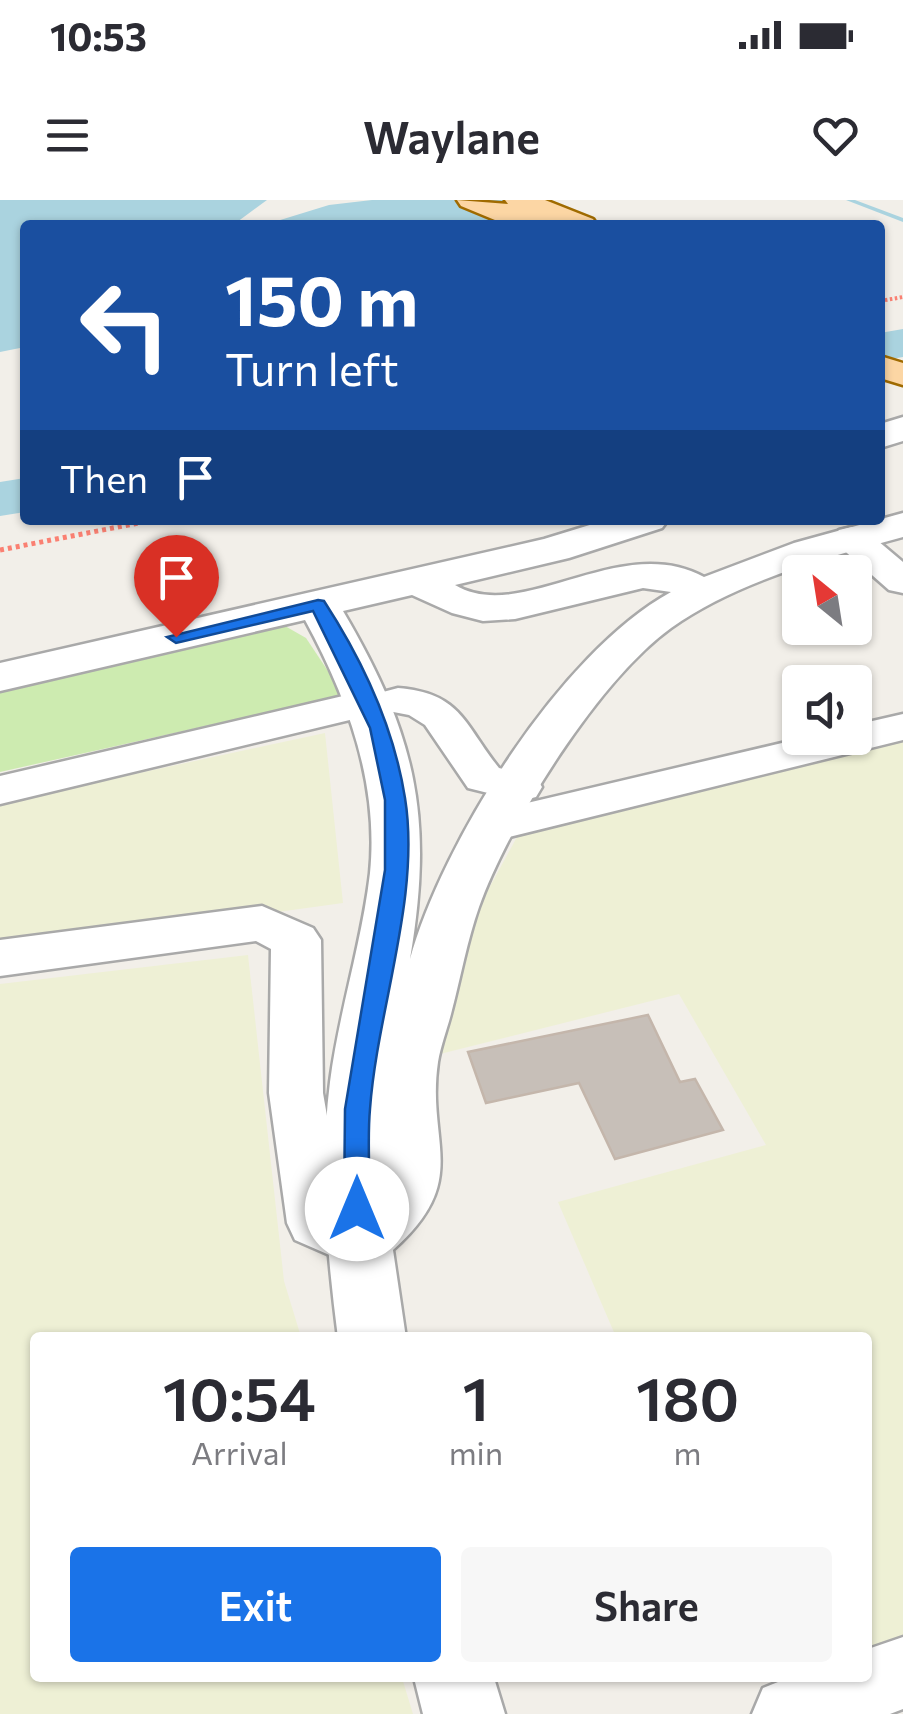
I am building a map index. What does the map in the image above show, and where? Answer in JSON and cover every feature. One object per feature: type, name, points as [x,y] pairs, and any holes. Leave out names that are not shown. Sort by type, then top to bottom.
[{"type":"main road","points":[[471,200],[520,220]]},
{"type":"main road","points":[[518,200],[569,220]]},
{"type":"street","points":[[357,1242],[397,1212],[414,1173],[408,1067],[453,905],[507,807],[599,670],[654,620],[703,594],[852,538],[903,524]]},
{"type":"street","points":[[0,677],[555,549],[632,525]]},
{"type":"street","points":[[852,538],[903,582]]},
{"type":"street","points":[[420,581],[440,598],[472,607],[514,608],[620,580],[651,577],[677,579],[703,594]]},
{"type":"street","points":[[318,605],[380,728],[396,800],[396,870],[357,1109],[357,1242],[371,1332]]},
{"type":"street","points":[[398,701],[419,700],[435,706],[468,760],[507,807]]},
{"type":"street","points":[[0,790],[344,709]]},
{"type":"street","points":[[507,807],[903,727]]},
{"type":"street","points":[[0,958],[262,923],[296,940],[296,1093],[316,1224],[357,1242]]},
{"type":"street","points":[[790,1714],[903,1673]]},
{"type":"street","points":[[455,1682],[464,1714]]},
{"type":"path","points":[[0,550],[128,525]]},
{"type":"green space","points":[[278,622],[306,638],[344,695],[0,772],[0,691]]},
{"type":"green space","points":[[325,733],[343,903],[0,950],[0,803]]},
{"type":"green space","points":[[903,735],[903,1658],[872,1669],[872,1332],[614,1332],[558,1202],[766,1145],[679,994],[440,1054],[475,914],[524,824],[818,755],[872,755],[872,742]]},
{"type":"green space","points":[[248,955],[284,1281],[299,1332],[30,1332],[30,1682],[403,1682],[413,1714],[0,1714],[0,984]]},
{"type":"water","points":[[0,200],[267,200],[240,220],[20,220],[20,348],[0,352]]},
{"type":"water","points":[[372,200],[551,200],[493,220],[280,220],[329,205]]},
{"type":"building","points":[[648,1015],[680,1082],[695,1079],[723,1130],[615,1159],[579,1083],[486,1103],[468,1052]]},
{"type":"waterway","points":[[849,200],[903,220]]},
{"type":"waterway","points":[[885,346],[903,343]]},
{"type":"waterway","points":[[0,499],[20,496]]},
{"type":"route","points":[[176,637],[318,605],[380,728],[396,800],[396,870],[378,960],[357,1109],[357,1209]]}]
